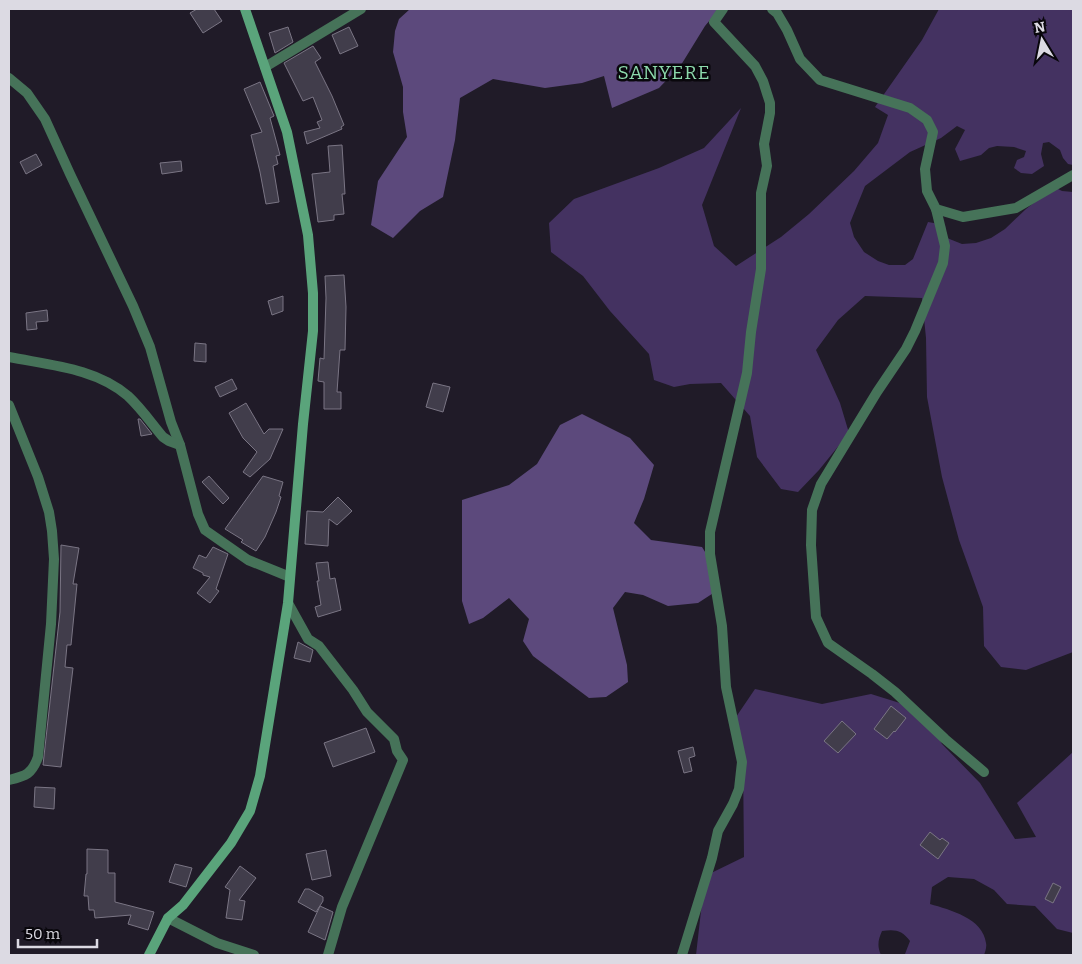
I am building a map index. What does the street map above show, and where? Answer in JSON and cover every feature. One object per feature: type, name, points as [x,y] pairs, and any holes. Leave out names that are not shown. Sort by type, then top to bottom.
[{"type":"street","points":[[149,955],[168,918],[184,905],[231,843],[250,810],[260,776],[288,604],[313,331],[313,293],[308,236],[289,142],[245,9]]},
{"type":"street","points":[[265,66],[361,9]]},
{"type":"street","points":[[682,955],[712,858],[718,831],[734,804],[739,789],[742,762],[726,687],[722,626],[710,554],[710,532],[747,373],[751,332],[761,269],[761,193],[766,174],[764,144],[770,103],[764,81],[755,66],[714,22],[723,9]]},
{"type":"street","points":[[772,9],[777,13],[787,30],[800,59],[820,80],[910,108],[927,120],[933,132],[925,169],[927,191],[936,209],[945,246],[943,263],[906,349],[821,484],[812,510],[811,545],[816,617],[828,642],[895,692],[945,739],[984,772]]},
{"type":"street","points":[[9,78],[27,93],[45,119],[122,280],[150,347],[171,422],[180,445],[198,514],[205,530],[248,560],[290,577]]},
{"type":"street","points":[[936,209],[963,217],[1016,208],[1073,175]]},
{"type":"street","points":[[9,357],[75,370],[104,381],[128,396],[163,437],[180,445]]},
{"type":"street","points":[[9,405],[49,512],[54,559],[51,624],[38,757],[34,768],[24,776],[9,780]]},
{"type":"street","points":[[288,604],[308,639],[319,646],[353,690],[367,712],[394,740],[397,751],[403,760],[342,907],[328,955]]},
{"type":"street","points":[[168,918],[217,942],[254,955]]},
{"type":"shaded area","points":[[410,9],[719,9],[705,26],[681,65],[659,88],[612,108],[604,76],[582,83],[545,88],[493,79],[460,98],[455,140],[443,197],[420,211],[393,238],[371,225],[378,181],[407,137],[403,112],[403,87],[393,52],[395,31],[399,19]]},
{"type":"shaded area","points":[[939,9],[1073,9],[1073,165],[1068,164],[1060,150],[1049,142],[1043,143],[1041,154],[1044,166],[1032,174],[1021,173],[1014,168],[1017,160],[1024,157],[1026,151],[1014,147],[997,146],[989,148],[981,155],[960,161],[955,149],[965,130],[957,126],[941,138],[910,152],[865,186],[850,223],[854,237],[864,252],[878,261],[889,265],[905,265],[913,259],[928,222],[945,225],[947,238],[962,244],[976,243],[991,238],[1005,229],[1026,209],[1054,187],[1062,191],[1073,192],[1073,652],[1026,670],[1001,667],[984,646],[983,607],[959,540],[942,477],[927,397],[926,338],[922,298],[865,296],[838,320],[816,350],[840,403],[849,433],[819,470],[798,492],[781,489],[757,457],[750,416],[721,383],[690,384],[674,387],[654,380],[649,354],[610,311],[583,276],[551,252],[549,223],[574,199],[659,168],[704,148],[741,108],[702,205],[714,246],[736,266],[781,237],[809,214],[854,171],[878,143],[888,115],[875,107],[922,40]]},
{"type":"shaded area","points":[[582,414],[630,438],[654,465],[644,499],[634,523],[651,540],[702,547],[718,573],[718,590],[698,603],[668,606],[643,595],[625,592],[613,608],[627,665],[628,682],[606,697],[589,698],[533,656],[523,641],[529,619],[509,598],[483,618],[469,624],[462,601],[462,500],[509,485],[537,464],[560,425]]},
{"type":"shaded area","points":[[755,689],[822,704],[871,694],[919,709],[942,744],[980,783],[1015,839],[1036,837],[1017,803],[1073,752],[1073,933],[1057,929],[1035,906],[1007,904],[994,890],[974,879],[948,877],[932,887],[930,904],[956,912],[979,927],[984,934],[986,943],[984,955],[902,955],[905,954],[910,941],[901,932],[891,930],[882,931],[879,940],[881,955],[696,955],[705,876],[744,857],[743,758],[736,717]]},
{"type":"building","points":[[197,9],[214,9],[222,21],[203,33],[190,13]]},
{"type":"building","points":[[288,27],[293,42],[275,53],[269,33]]},
{"type":"building","points":[[349,27],[358,46],[340,54],[332,35]]},
{"type":"building","points":[[313,46],[321,58],[315,62],[344,125],[341,127],[342,129],[307,144],[304,132],[320,128],[317,122],[322,120],[313,97],[303,101],[284,63]]},
{"type":"building","points":[[260,82],[274,116],[270,118],[280,155],[276,156],[278,164],[273,166],[279,202],[266,204],[251,135],[262,132],[244,89]]},
{"type":"building","points":[[342,145],[345,194],[342,194],[344,214],[334,215],[334,220],[318,222],[312,174],[330,172],[328,146]]},
{"type":"building","points":[[36,154],[42,165],[26,174],[20,162]]},
{"type":"building","points":[[181,161],[182,171],[162,174],[160,163]]},
{"type":"building","points":[[344,275],[346,307],[345,350],[340,350],[337,392],[341,392],[341,409],[324,409],[324,382],[318,381],[320,358],[324,359],[325,276]]},
{"type":"building","points":[[283,296],[283,311],[272,315],[268,301]]},
{"type":"building","points":[[47,310],[48,321],[36,322],[37,329],[27,330],[26,313]]},
{"type":"building","points":[[195,343],[206,344],[206,362],[194,361]]},
{"type":"building","points":[[232,379],[237,389],[220,397],[215,387]]},
{"type":"building","points":[[433,383],[450,387],[443,412],[426,407]]},
{"type":"building","points":[[246,403],[264,434],[269,429],[283,429],[270,459],[250,477],[243,472],[257,452],[243,438],[229,413]]},
{"type":"building","points":[[138,419],[140,419],[152,434],[141,436]]},
{"type":"building","points":[[209,476],[229,498],[223,504],[202,482]]},
{"type":"building","points":[[263,476],[283,482],[276,512],[265,537],[256,551],[225,529]]},
{"type":"building","points":[[338,497],[352,511],[337,525],[329,519],[328,546],[305,544],[307,511],[323,512]]},
{"type":"building","points":[[61,545],[79,548],[73,584],[77,584],[71,645],[67,645],[65,667],[73,668],[61,767],[43,765],[60,612]]},
{"type":"building","points":[[213,547],[228,554],[216,589],[219,591],[210,603],[197,593],[210,577],[203,575],[203,573],[193,568],[199,555],[206,558]]},
{"type":"building","points":[[328,562],[330,579],[335,578],[341,610],[318,617],[315,607],[321,605],[316,563]]},
{"type":"building","points":[[298,642],[313,650],[310,662],[294,658]]},
{"type":"building","points":[[891,706],[906,718],[887,739],[874,729]]},
{"type":"building","points":[[842,721],[856,734],[838,753],[824,741]]},
{"type":"building","points":[[366,728],[375,752],[333,767],[324,743]]},
{"type":"building","points":[[693,747],[695,756],[689,758],[692,771],[684,773],[678,751]]},
{"type":"building","points":[[35,787],[55,788],[54,809],[34,807]]},
{"type":"building","points":[[930,832],[940,840],[942,838],[949,843],[938,859],[920,845]]},
{"type":"building","points":[[87,849],[108,850],[108,873],[115,873],[115,902],[154,912],[148,930],[128,924],[131,915],[95,918],[94,910],[89,910],[88,896],[84,896],[87,874]]},
{"type":"building","points":[[326,850],[331,876],[312,880],[306,854]]},
{"type":"building","points":[[175,864],[192,868],[186,887],[169,882]]},
{"type":"building","points":[[240,866],[256,878],[239,900],[245,901],[242,920],[226,918],[230,890],[225,887]]},
{"type":"building","points":[[1053,883],[1061,887],[1053,903],[1045,899]]},
{"type":"building","points":[[305,889],[309,889],[323,897],[323,901],[316,912],[298,902]]},
{"type":"building","points":[[320,906],[333,912],[325,940],[308,932]]},
{"type":"district","name":"SANYERE","points":[[664,72]]}]
